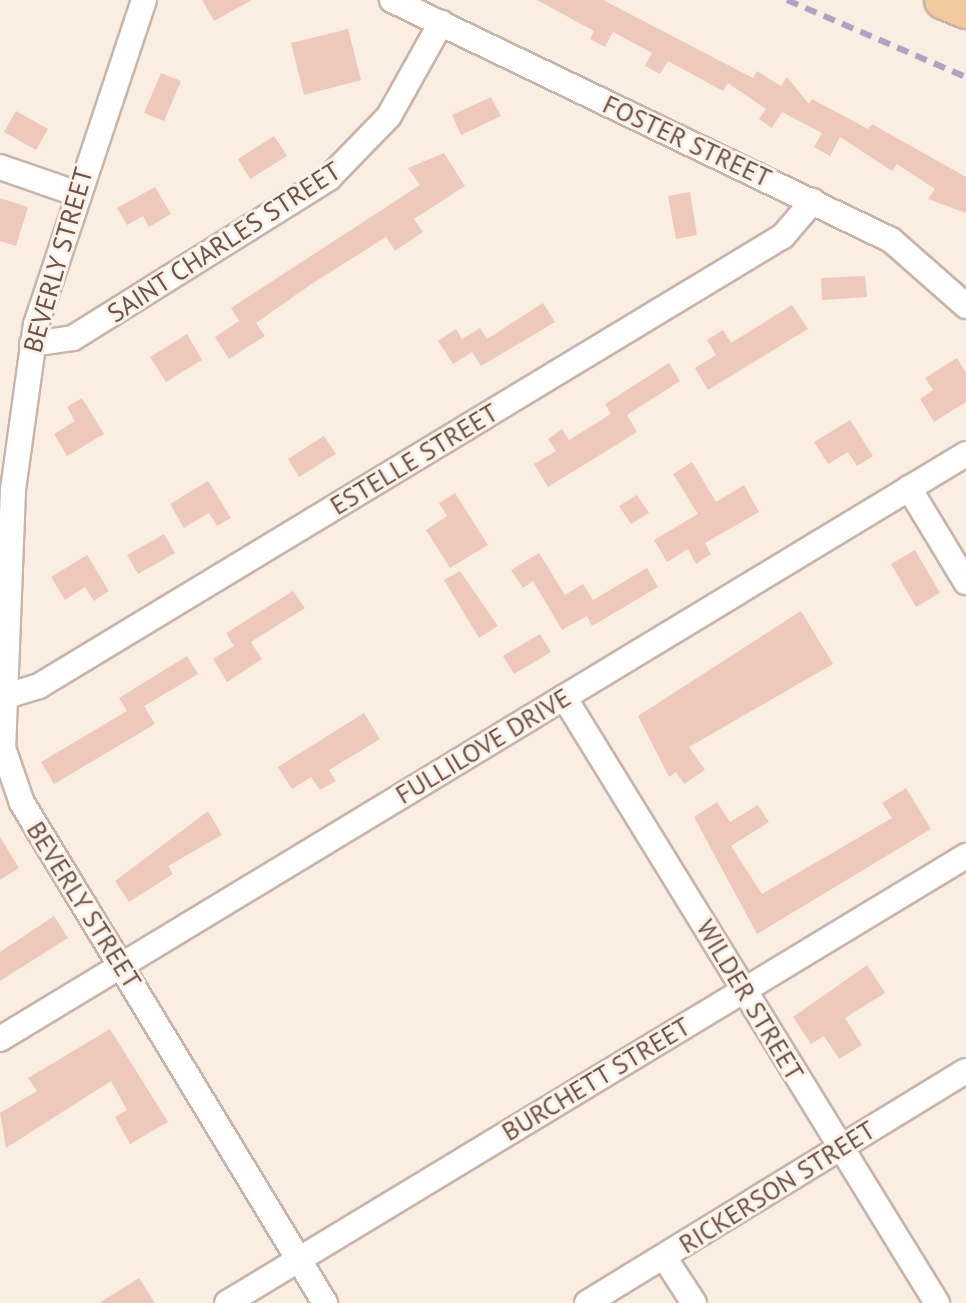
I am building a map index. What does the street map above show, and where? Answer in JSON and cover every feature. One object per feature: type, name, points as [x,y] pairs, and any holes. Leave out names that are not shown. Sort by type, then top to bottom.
[{"type":"main road","points":[[944,0],[966,9]]},
{"type":"street","name":"BEVERLY STREET","points":[[144,0],[75,193],[32,344],[13,490],[0,698],[13,786],[325,1303]]},
{"type":"street","name":"FOSTER STREET","points":[[392,0],[813,201],[914,254],[966,306]]},
{"type":"street","name":"SAINT CHARLES STREET","points":[[32,344],[73,338],[338,171],[400,100],[441,23]]},
{"type":"street","points":[[0,167],[75,193]]},
{"type":"street","name":"ESTELLE STREET","points":[[0,698],[39,686],[783,236],[813,201]]},
{"type":"street","name":"FULLILOVE DRIVE","points":[[0,1039],[966,454]]},
{"type":"street","points":[[909,488],[966,582]]},
{"type":"street","name":"WILDER STREET","points":[[564,697],[937,1303]]},
{"type":"street","name":"BURCHETT STREET","points":[[227,1303],[966,856]]},
{"type":"street","name":"RICKERSON STREET","points":[[587,1303],[966,1071]]},
{"type":"street","points":[[664,1257],[694,1303]]},
{"type":"building","points":[[202,0],[252,0],[214,21]]},
{"type":"building","points":[[537,0],[603,0],[753,78],[757,71],[781,86],[787,77],[809,104],[812,99],[868,129],[872,124],[966,177],[966,213],[928,199],[935,189],[897,164],[892,171],[840,137],[830,156],[814,147],[822,133],[782,112],[772,128],[759,119],[766,109],[728,83],[723,91],[668,61],[660,74],[645,66],[652,53],[613,32],[605,47],[590,39],[594,31]]},
{"type":"building","points":[[348,29],[361,80],[304,95],[291,43]]},
{"type":"building","points":[[161,73],[181,81],[164,121],[144,113]]},
{"type":"building","points":[[491,97],[501,116],[461,135],[452,115]]},
{"type":"building","points":[[16,111],[48,129],[36,150],[4,132]]},
{"type":"building","points":[[274,136],[287,156],[250,179],[238,159]]},
{"type":"building","points":[[444,153],[465,186],[414,219],[423,232],[395,251],[386,237],[310,285],[256,323],[265,336],[229,359],[215,337],[239,321],[231,308],[420,185],[408,168]]},
{"type":"building","points":[[155,187],[171,214],[149,227],[143,216],[127,225],[117,208]]},
{"type":"building","points":[[690,192],[697,235],[676,239],[668,196]]},
{"type":"building","points":[[0,198],[28,207],[16,246],[0,241]]},
{"type":"building","points":[[865,276],[867,297],[822,300],[821,278]]},
{"type":"building","points":[[543,303],[555,322],[481,366],[472,352],[453,364],[438,341],[456,329],[462,339],[480,328],[487,339]]},
{"type":"building","points":[[792,305],[808,329],[708,390],[695,368],[716,355],[707,340],[723,330],[731,343]]},
{"type":"building","points":[[187,334],[202,360],[166,382],[150,357]]},
{"type":"building","points":[[957,358],[966,373],[966,402],[934,422],[920,399],[933,390],[925,378]]},
{"type":"building","points":[[669,363],[680,381],[627,415],[637,432],[548,487],[534,464],[556,451],[548,439],[562,429],[569,440],[611,414],[605,404]]},
{"type":"building","points":[[82,398],[104,434],[67,456],[54,434],[75,421],[67,407]]},
{"type":"building","points":[[850,420],[873,456],[857,466],[848,452],[828,464],[814,442]]},
{"type":"building","points":[[324,436],[336,454],[299,477],[288,459]]},
{"type":"building","points":[[692,462],[716,502],[744,485],[759,512],[705,543],[711,554],[696,564],[688,549],[667,562],[654,540],[698,514],[673,474]]},
{"type":"building","points":[[208,481],[231,518],[217,526],[209,513],[184,528],[170,504]]},
{"type":"building","points":[[455,493],[488,545],[450,568],[426,530],[447,516],[439,503]]},
{"type":"building","points":[[637,495],[649,513],[631,524],[619,506]]},
{"type":"building","points":[[164,534],[175,553],[138,574],[127,555]]},
{"type":"building","points":[[915,550],[940,593],[916,607],[891,564]]},
{"type":"building","points":[[539,553],[565,595],[583,584],[593,600],[647,568],[658,587],[592,626],[587,616],[562,630],[533,581],[523,588],[511,570]]},
{"type":"building","points":[[87,555],[109,591],[94,601],[85,587],[65,600],[51,577]]},
{"type":"building","points":[[460,571],[498,626],[479,638],[444,580]]},
{"type":"building","points":[[293,591],[305,608],[251,642],[262,659],[227,682],[213,659],[234,646],[226,633]]},
{"type":"building","points":[[801,611],[833,664],[689,747],[705,770],[684,784],[676,772],[669,777],[638,716]]},
{"type":"building","points":[[540,634],[551,652],[514,674],[503,656]]},
{"type":"building","points":[[187,656],[198,674],[144,706],[155,724],[54,784],[41,762],[127,711],[119,698]]},
{"type":"building","points":[[364,713],[380,739],[329,770],[336,781],[320,790],[311,777],[292,789],[278,767]]},
{"type":"building","points":[[906,788],[931,829],[757,934],[694,817],[717,802],[730,822],[758,805],[769,822],[731,846],[762,894],[892,818],[882,803]]},
{"type":"building","points":[[208,811],[222,835],[168,866],[173,874],[129,902],[115,881]]},
{"type":"building","points":[[0,837],[19,868],[0,880]]},
{"type":"building","points":[[54,916],[68,938],[0,981],[0,952]]},
{"type":"building","points":[[867,965],[885,993],[845,1018],[862,1045],[839,1059],[824,1036],[811,1044],[793,1017]]},
{"type":"building","points":[[110,1029],[168,1122],[130,1144],[115,1117],[127,1110],[111,1081],[6,1148],[0,1113],[37,1091],[28,1078]]},
{"type":"building","points":[[139,1278],[155,1303],[99,1303]]},
{"type":"railway","points":[[787,0],[966,77]]}]
